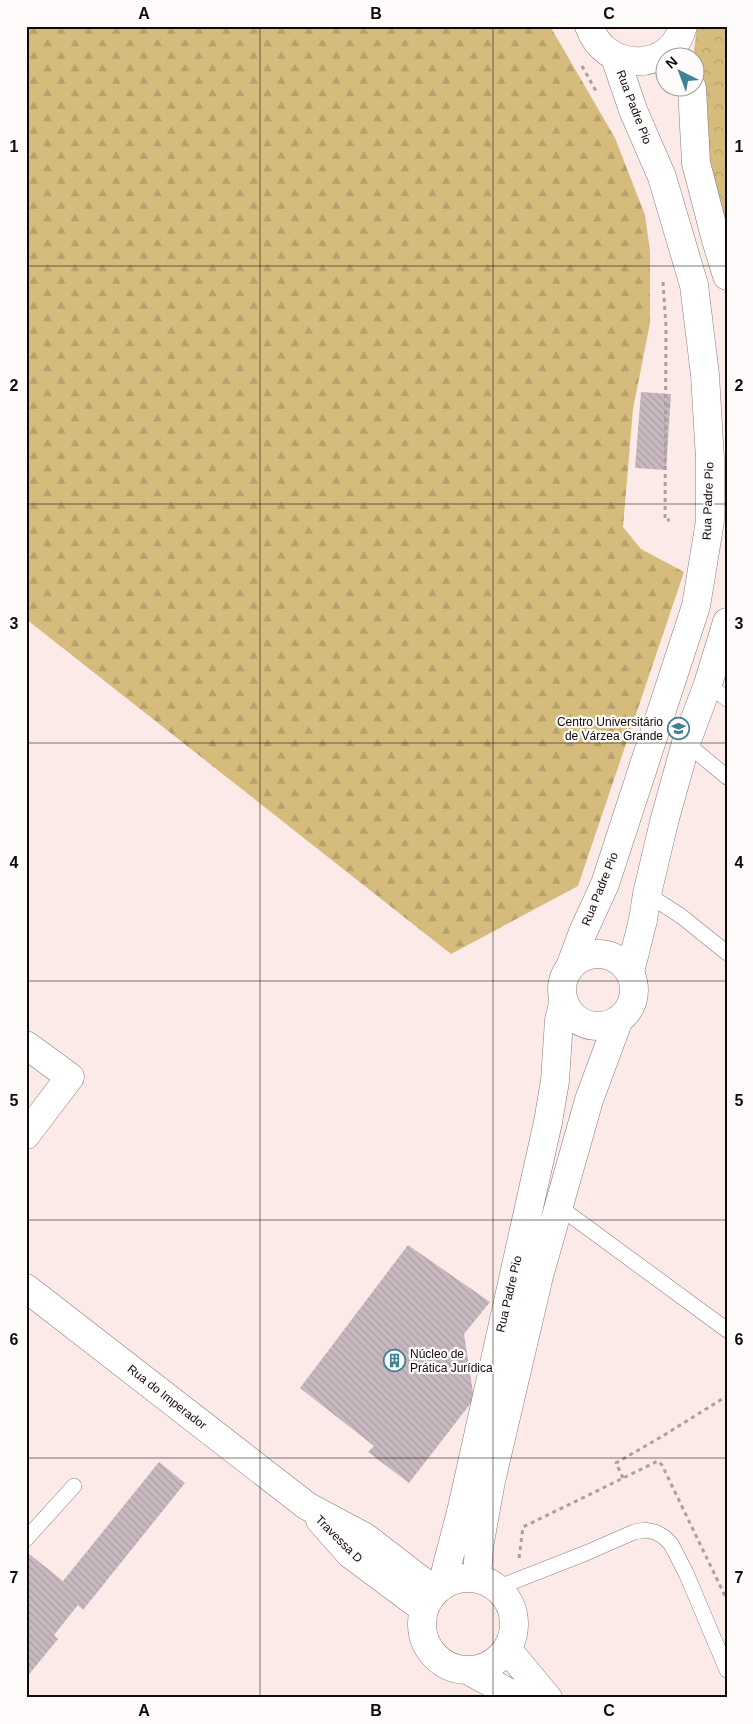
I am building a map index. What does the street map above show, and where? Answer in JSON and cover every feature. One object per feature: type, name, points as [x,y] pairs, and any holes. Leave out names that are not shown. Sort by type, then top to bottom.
[{"type":"street","points":[[589,26],[593,37],[602,49],[615,58],[630,62],[646,61],[661,55],[684,39]]},
{"type":"street","name":"Rua Padre Pio","points":[[570,967],[583,932],[605,884],[696,606],[710,521],[710,459],[705,375],[694,285],[662,178],[633,110],[615,58]]},
{"type":"street","points":[[693,98],[696,164],[727,274]]},
{"type":"street","points":[[630,972],[664,822],[686,743],[717,692],[727,622]]},
{"type":"street","points":[[601,954],[612,956],[630,972],[633,980],[633,998],[630,1006],[619,1019],[603,1025],[586,1024],[576,1019],[568,1010],[562,988],[564,977],[570,967],[579,959],[589,955],[601,954]]},
{"type":"street","name":"Rua Padre Pio","points":[[434,1595],[462,1508],[548,1122],[555,1081],[559,1020],[564,1000]]},
{"type":"street","name":"Rua Padre Pio","points":[[487,1583],[479,1547],[491,1480],[537,1285],[558,1206],[592,1092],[619,1019]]},
{"type":"street","points":[[26,1045],[70,1077],[26,1135]]},
{"type":"street","name":"Rua do Imperador","points":[[26,1288],[307,1506]]},
{"type":"street","name":"Travessa D","points":[[307,1506],[350,1554],[434,1595]]},
{"type":"street","points":[[459,1578],[487,1583],[507,1599],[513,1613],[514,1628],[507,1649],[497,1660],[484,1668],[469,1671],[454,1669],[441,1663],[430,1652],[423,1639],[421,1624],[434,1595],[459,1578]]},
{"type":"street","points":[[507,1649],[548,1698]]},
{"type":"street","points":[[469,1671],[518,1698]]},
{"type":"lane","points":[[686,743],[727,777]]},
{"type":"lane","points":[[647,894],[681,916],[727,953]]},
{"type":"lane","points":[[558,1206],[727,1330]]},
{"type":"lane","points":[[26,1539],[74,1486]]},
{"type":"lane","points":[[487,1583],[586,1553],[634,1532],[655,1532],[664,1536],[671,1544],[686,1573],[727,1670]]},
{"type":"path","points":[[578,59],[597,92]]},
{"type":"path","points":[[663,277],[666,326],[665,520],[670,520]]},
{"type":"path","points":[[666,406],[674,405]]},
{"type":"path","points":[[623,1478],[616,1463],[727,1396]]},
{"type":"path","points":[[518,1562],[523,1527]]},
{"type":"green space","points":[[26,26],[550,26],[615,138],[645,215],[650,251],[650,323],[633,409],[623,527],[641,549],[684,572],[578,886],[451,954],[26,619]]},
{"type":"green space","points":[[697,26],[727,26],[727,226],[721,231],[703,156],[698,98],[706,98],[706,48],[694,48]]},
{"type":"building","points":[[641,392],[671,394],[666,470],[635,468]]},
{"type":"building","name":"Núcleo de Prática Jurídica","points":[[408,1245],[490,1302],[464,1334],[474,1399],[409,1483],[368,1452],[374,1446],[300,1388]]},
{"type":"building","points":[[159,1462],[185,1483],[83,1610],[78,1605],[54,1635],[58,1639],[26,1678],[26,1556],[28,1553],[63,1581]]},
{"type":"place","name":"Centro Universitário de Várzea Grande","points":[[679,729]]},
{"type":"place","name":"Núcleo de Prática Jurídica","points":[[394,1361]]}]
